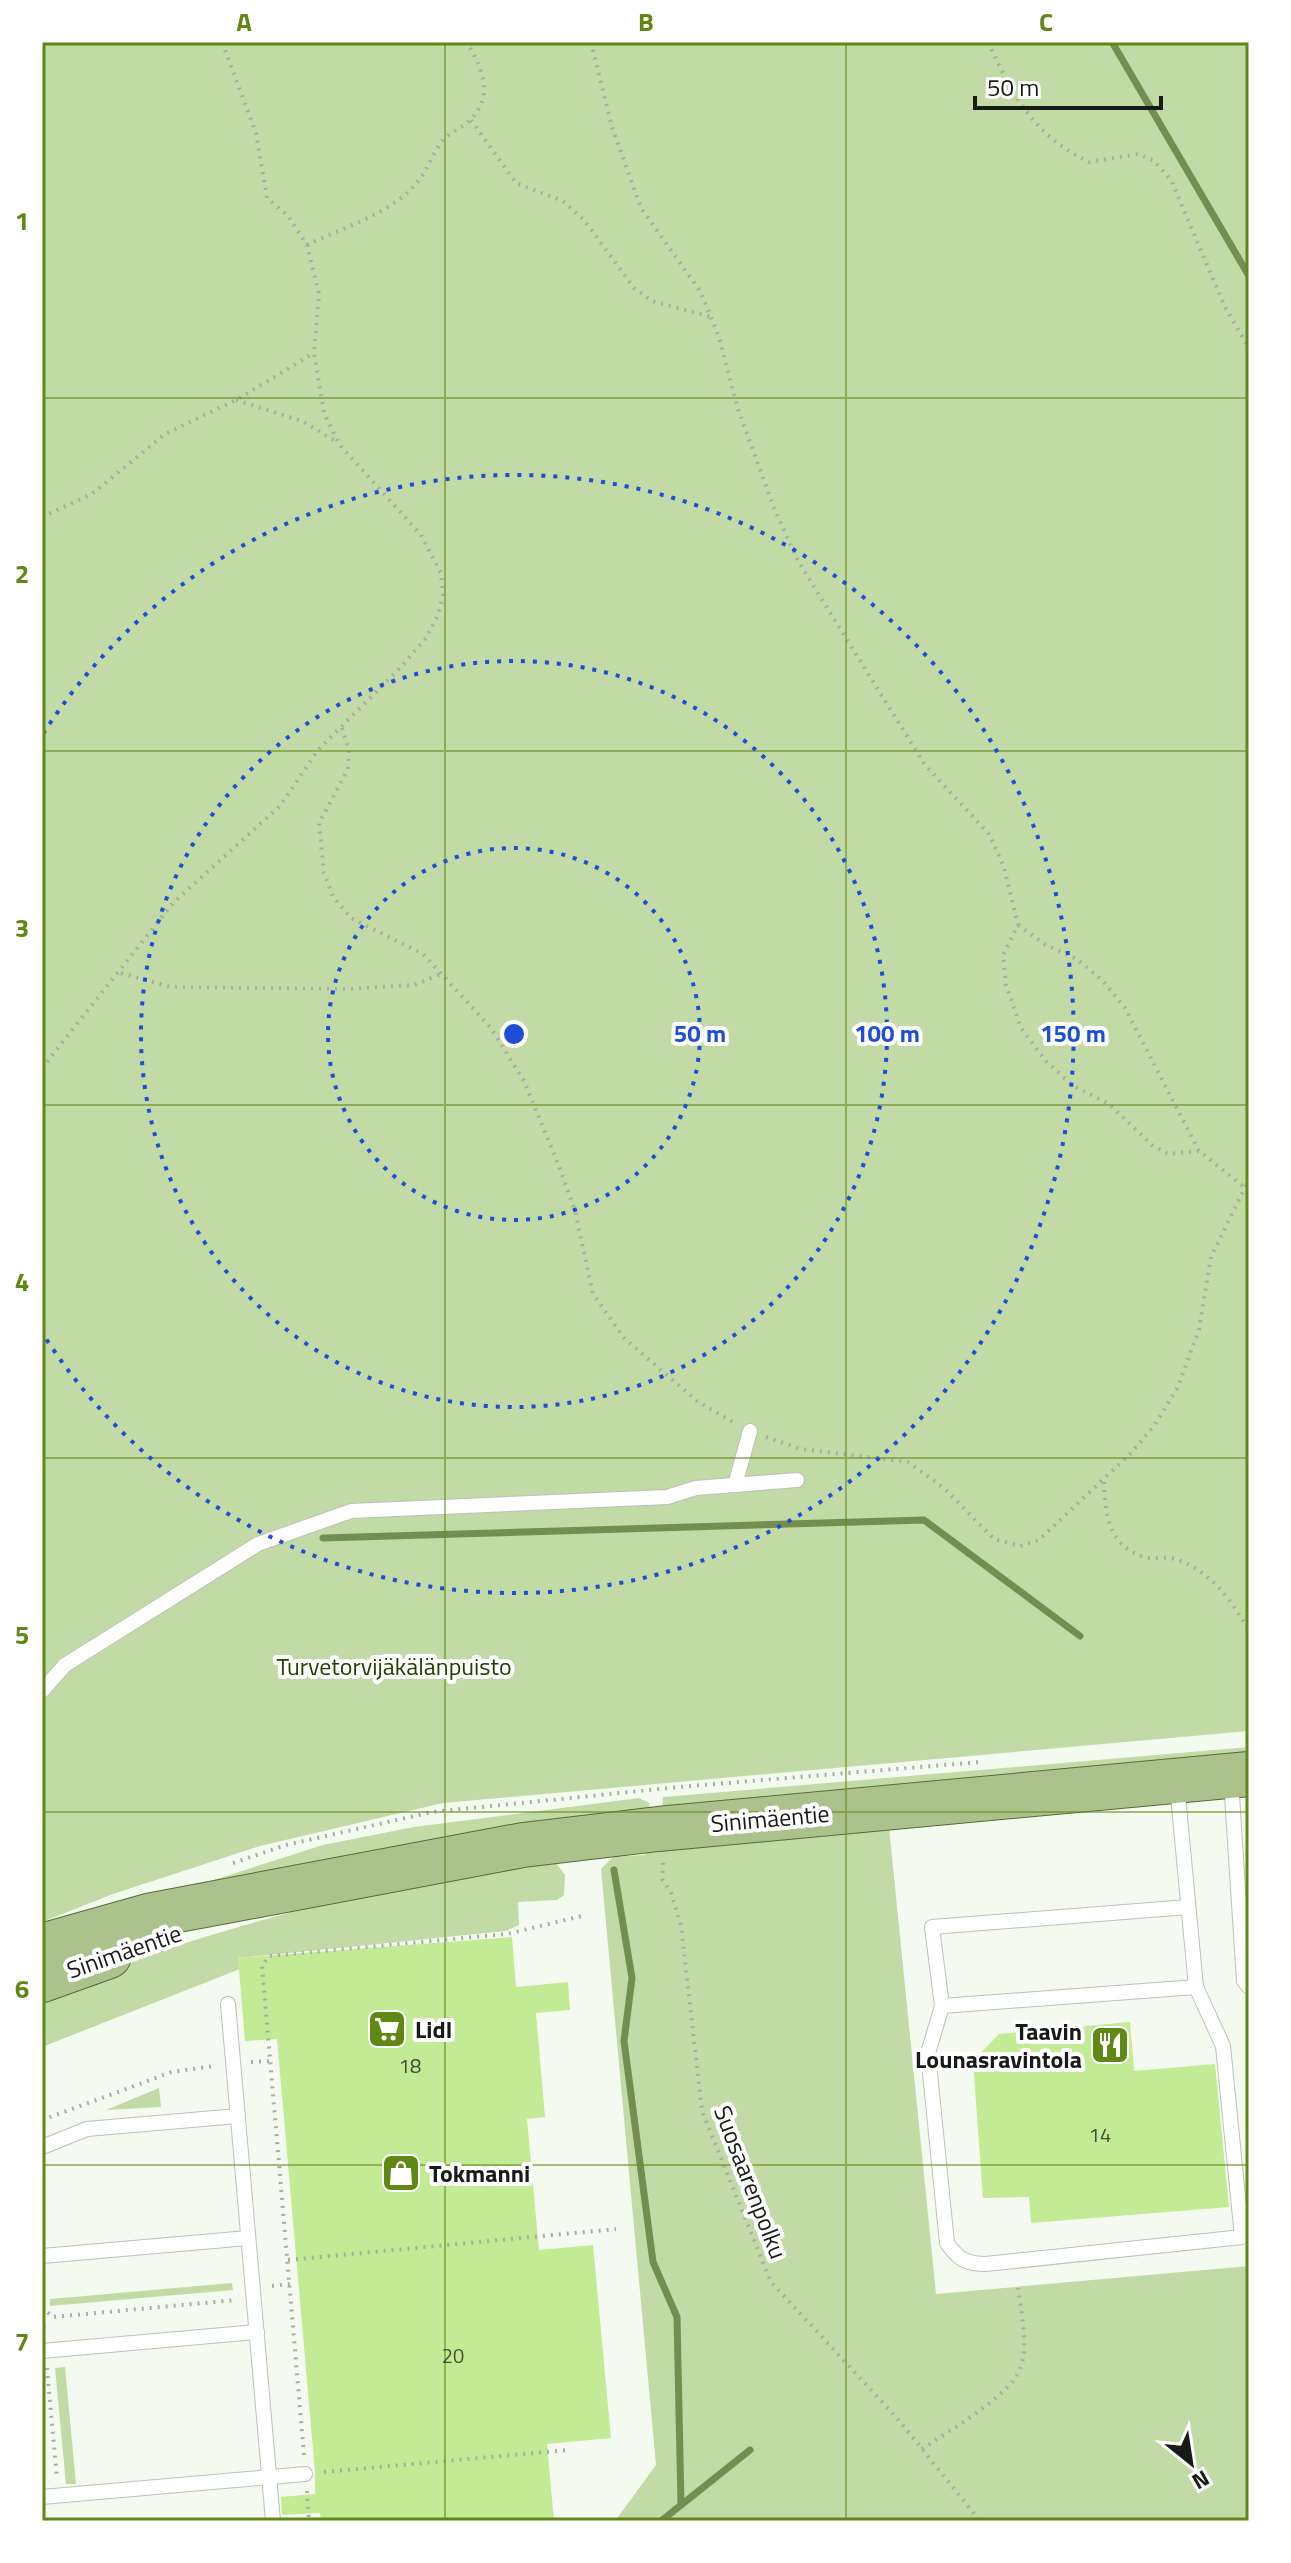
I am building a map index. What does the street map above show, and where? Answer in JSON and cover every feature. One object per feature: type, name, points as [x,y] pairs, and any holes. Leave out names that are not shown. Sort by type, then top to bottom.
[{"type":"main road","name":"Sinimäentie","points":[[42,1946],[152,1915],[296,1890],[439,1858],[579,1838],[1240,1775]]},
{"type":"main road","name":"Sinimäentie","points":[[42,1980],[296,1890]]},
{"type":"lane","points":[[735,1485],[750,1431]]},
{"type":"lane","points":[[42,1691],[65,1665],[258,1544],[351,1511],[667,1497],[696,1488],[797,1480]]},
{"type":"lane","points":[[1240,1775],[1244,1981],[1249,1987]]},
{"type":"lane","points":[[1176,1781],[1196,1987],[1223,2046],[1242,2237],[968,2264],[955,2255],[947,2243],[928,2053],[942,2006],[932,1927],[1188,1907]]},
{"type":"lane","points":[[942,2006],[1196,1987]]},
{"type":"lane","points":[[228,2004],[273,2521]]},
{"type":"lane","points":[[42,2147],[87,2129],[238,2116]]},
{"type":"lane","points":[[42,2256],[248,2238]]},
{"type":"lane","points":[[44,2351],[257,2332]]},
{"type":"lane","points":[[42,2497],[305,2474]]},
{"type":"path","points":[[222,42],[256,133],[267,198],[288,216],[307,245],[319,294],[314,353],[324,413],[339,444]]},
{"type":"path","points":[[307,245],[401,198],[420,180],[434,151],[448,135],[471,120],[483,98],[485,77],[466,42]]},
{"type":"path","points":[[591,42],[612,127],[641,208],[700,291],[774,508],[798,561],[925,765],[989,834],[1004,867],[1018,925],[1003,955],[1006,985],[1021,1028],[1046,1061],[1072,1085],[1109,1104],[1152,1145],[1168,1154],[1199,1151]]},
{"type":"path","points":[[988,42],[1011,88],[1044,135],[1089,162],[1138,154],[1153,160],[1171,180],[1225,307],[1249,348]]},
{"type":"path","points":[[471,120],[516,183],[563,201],[584,220],[634,288],[652,301],[711,317]]},
{"type":"path","points":[[42,517],[92,494],[165,434],[236,400],[314,353]]},
{"type":"path","points":[[42,1068],[121,973],[149,931],[173,903],[280,806],[318,750],[426,638],[438,615],[443,595],[441,573],[421,535],[339,444],[302,421],[236,400]]},
{"type":"path","points":[[342,728],[349,750],[348,769],[319,823],[319,848],[333,897],[351,918],[423,954],[491,1028],[524,1081],[575,1211],[593,1294],[625,1339],[697,1401],[750,1431],[801,1449],[908,1462],[944,1488],[994,1539],[1020,1546],[1048,1533],[1104,1482],[1154,1426],[1178,1387],[1199,1329],[1211,1257],[1225,1222],[1247,1190],[1249,1179]]},
{"type":"path","points":[[1018,925],[1046,945],[1077,959],[1103,981],[1125,1008],[1199,1151],[1247,1190]]},
{"type":"path","points":[[121,973],[171,987],[348,989],[414,985],[441,974]]},
{"type":"path","points":[[1104,1482],[1109,1528],[1120,1544],[1144,1558],[1175,1559],[1203,1576],[1232,1600],[1249,1631]]},
{"type":"path","points":[[652,1790],[996,1761]]},
{"type":"path","name":"Suosaarenpolku","points":[[662,1879],[671,1893],[681,1925],[702,2111],[771,2282],[922,2449],[980,2521]]},
{"type":"path","points":[[309,2521],[262,1966],[269,1956],[507,1934],[586,1915]]},
{"type":"path","points":[[42,2120],[172,2072],[271,2061]]},
{"type":"path","points":[[288,2260],[616,2229]]},
{"type":"path","points":[[42,2308],[53,2317],[234,2302],[253,2288],[290,2284]]},
{"type":"path","points":[[922,2449],[993,2401],[1020,2370],[1023,2330],[1018,2287]]},
{"type":"path","points":[[42,2308],[58,2496]]},
{"type":"path","points":[[305,2474],[568,2450]]},
{"type":"green space","name":"Turvetorvijäkälänpuisto","points":[[42,42],[1249,42],[1249,1731],[443,1803],[260,1846],[113,1894],[42,1922]]},
{"type":"green space","points":[[1249,1747],[1249,1759],[662,1810],[663,1797]]},
{"type":"green space","points":[[639,1798],[649,1803],[650,1811],[120,1910],[323,1845],[414,1827]]},
{"type":"green space","points":[[889,1827],[936,2294],[1249,2266],[1249,2521],[648,2521],[639,2518],[637,2521],[615,2521],[656,2465],[601,1869],[613,1857],[644,1855],[650,1850]]},
{"type":"green space","points":[[556,1863],[565,1875],[564,1895],[557,1900],[518,1902],[519,1925],[506,1931],[238,1958],[240,1969],[42,2047],[42,1992],[168,1949],[295,1911],[424,1882]]},
{"type":"green space","points":[[159,2088],[161,2107],[106,2110]]},
{"type":"green space","points":[[232,2283],[233,2290],[50,2306],[50,2299]]},
{"type":"green space","points":[[65,2367],[76,2484],[66,2484],[55,2368]]},
{"type":"building","points":[[512,1937],[516,1987],[568,1982],[570,2010],[536,2013],[545,2117],[527,2119],[539,2250],[593,2245],[611,2438],[547,2444],[554,2521],[321,2521],[320,2513],[282,2515],[281,2497],[315,2494],[315,2472],[277,2039],[245,2041],[238,1958]]},
{"type":"building","points":[[1130,2022],[1134,2071],[1215,2064],[1229,2207],[1031,2223],[1029,2197],[983,2198],[973,2061],[999,2034]]},
{"type":"waterway","points":[[1112,42],[1249,276]]},
{"type":"waterway","points":[[323,1538],[924,1520],[1080,1636]]},
{"type":"waterway","points":[[614,1870],[632,1978],[624,2041],[653,2262],[677,2317],[681,2505]]},
{"type":"waterway","points":[[661,2521],[750,2450]]},
{"type":"place","name":"Lidl","points":[[387,2029]]},
{"type":"place","name":"Taavin Lounasravintola","points":[[1110,2045]]},
{"type":"place","name":"Tokmanni","points":[[401,2173]]}]
